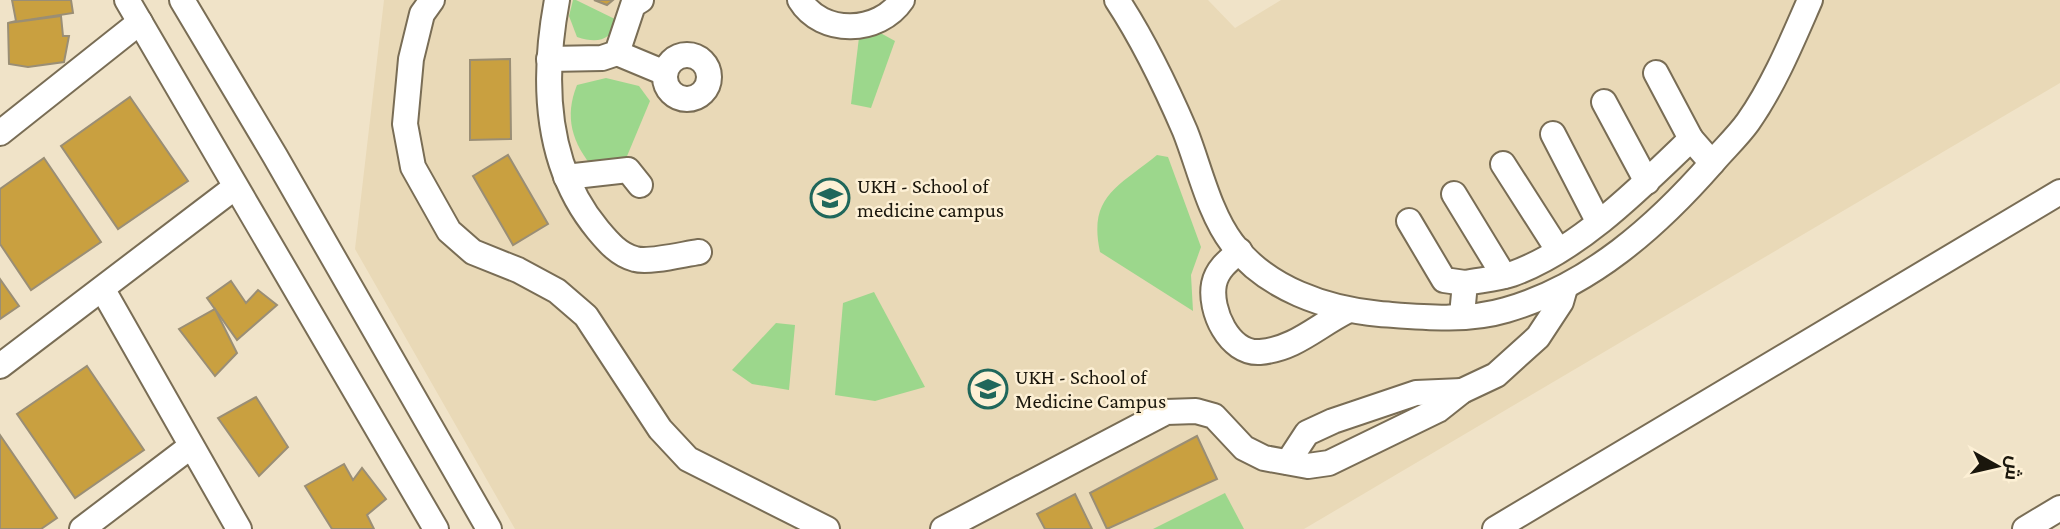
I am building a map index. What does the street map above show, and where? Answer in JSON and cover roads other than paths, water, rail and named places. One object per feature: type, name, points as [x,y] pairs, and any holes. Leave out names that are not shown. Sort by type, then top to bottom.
[{"type":"street","points":[[127,0],[234,188],[436,529]]},
{"type":"street","points":[[182,0],[282,168],[489,529]]},
{"type":"street","points":[[432,0],[422,14],[411,59],[405,124],[413,167],[449,231],[473,252],[518,270],[557,291],[586,316],[660,429],[688,459],[827,529]]},
{"type":"street","points":[[557,0],[550,59],[552,127],[566,177],[578,206],[611,247],[636,260],[699,252]]},
{"type":"street","points":[[617,53],[633,5],[640,0]]},
{"type":"street","points":[[800,0],[819,19],[839,26],[861,26],[882,19],[902,0]]},
{"type":"street","points":[[1118,0],[1164,86],[1201,179],[1232,243],[1273,279],[1309,298],[1347,311],[1434,318],[1504,311],[1565,288],[1612,257],[1676,204],[1748,122],[1787,51],[1810,0]]},
{"type":"street","points":[[0,133],[140,22]]},
{"type":"street","points":[[550,59],[601,58],[617,53],[664,73]]},
{"type":"street","points":[[1656,73],[1691,139],[1712,163]]},
{"type":"street","points":[[1604,103],[1647,181]]},
{"type":"street","points":[[1553,134],[1598,221]]},
{"type":"street","points":[[1409,221],[1444,280],[1465,283],[1504,276],[1558,250],[1598,221],[1647,181],[1691,139]]},
{"type":"street","points":[[1503,164],[1558,250]]},
{"type":"street","points":[[566,177],[628,170],[640,186]]},
{"type":"street","points":[[0,366],[234,188]]},
{"type":"street","points":[[1454,194],[1504,276]]},
{"type":"street","points":[[1495,529],[2058,196]]},
{"type":"street","points":[[1240,251],[1217,275],[1214,299],[1222,328],[1232,340],[1246,349],[1257,352],[1296,344],[1324,322],[1347,311]]},
{"type":"street","points":[[1462,316],[1465,283]]},
{"type":"street","points":[[943,529],[1166,412],[1196,411],[1214,416],[1244,448],[1264,458],[1308,466],[1329,463],[1438,410],[1462,391],[1496,375],[1538,337],[1561,302],[1565,288]]},
{"type":"street","points":[[103,290],[239,529]]},
{"type":"street","points":[[1288,462],[1307,433],[1333,421],[1416,393],[1462,391]]},
{"type":"street","points":[[82,529],[190,447]]},
{"type":"place","name":"UKH - School of medicine campus","points":[[830,198]]},
{"type":"place","name":"UKH - School of Medicine Campus","points":[[988,389]]}]
